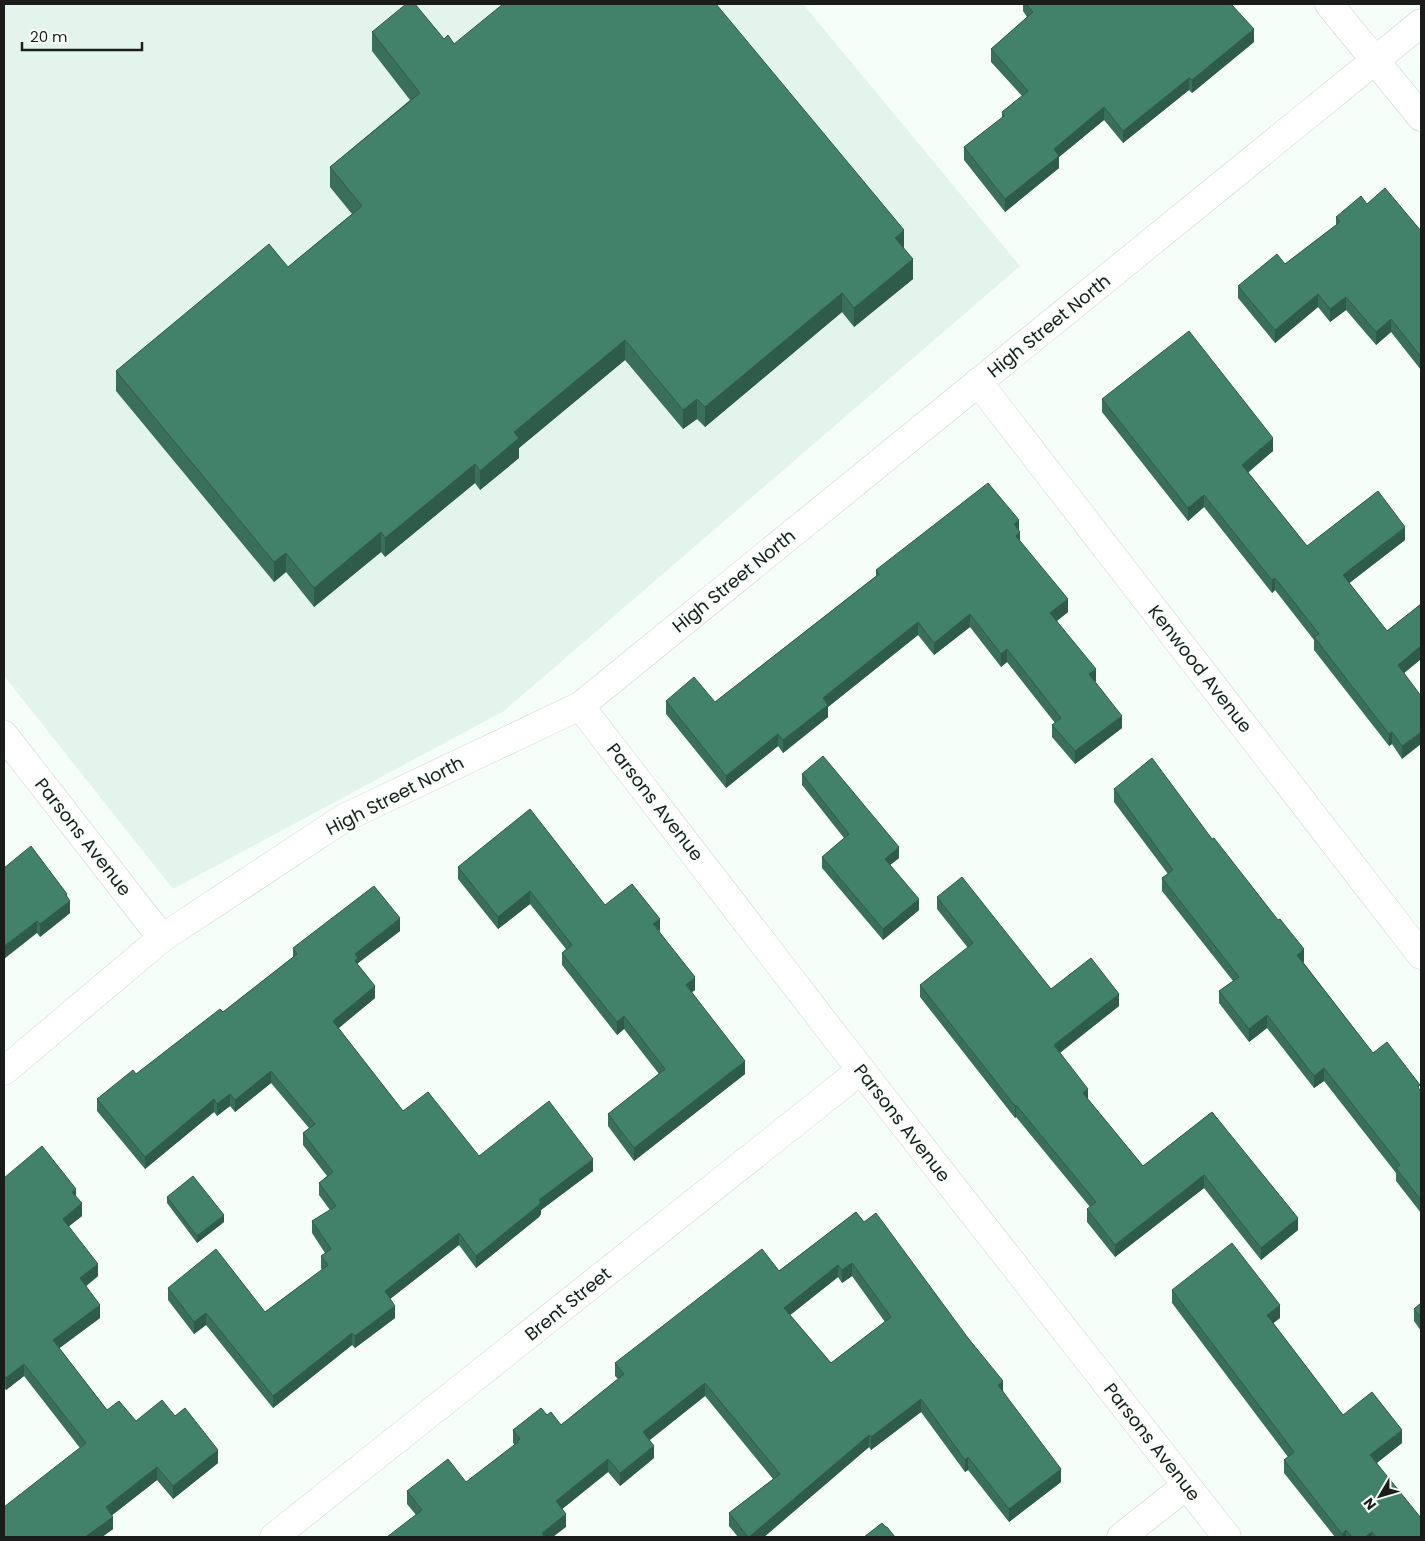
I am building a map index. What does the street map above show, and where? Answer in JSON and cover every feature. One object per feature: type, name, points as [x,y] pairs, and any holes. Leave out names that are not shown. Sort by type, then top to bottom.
[{"type":"street","points":[[1329,4],[1421,117]]},
{"type":"street","name":"High Street North","points":[[4,1071],[162,938],[344,818],[580,706],[978,382],[1048,328],[1421,22]]},
{"type":"street","name":"Kenwood Avenue","points":[[978,382],[1421,955]]},
{"type":"street","name":"Parsons Avenue","points":[[580,706],[861,1070],[1227,1537]]},
{"type":"street","name":"Parsons Avenue","points":[[4,735],[162,938]]},
{"type":"street","name":"Brent Street","points":[[274,1537],[861,1070]]},
{"type":"street","points":[[1121,1537],[1186,1486]]},
{"type":"shaded area","points":[[4,4],[803,4],[1020,266],[504,711],[173,889],[4,676]]},
{"type":"building","points":[[406,4],[415,4],[444,39],[448,35],[454,44],[503,4],[716,4],[904,230],[895,238],[913,259],[854,308],[842,293],[705,407],[697,399],[683,410],[625,340],[514,432],[519,438],[480,471],[475,464],[385,538],[381,532],[314,588],[286,553],[274,562],[116,371],[269,244],[288,267],[362,206],[330,167],[420,93],[372,32]]},
{"type":"building","points":[[1026,4],[1231,4],[1254,29],[1192,80],[1189,78],[1123,131],[1104,107],[1054,149],[1059,156],[1005,199],[964,147],[1004,116],[1002,112],[1028,91],[991,49],[1033,12]]},
{"type":"building","points":[[1385,188],[1421,231],[1421,357],[1391,319],[1376,332],[1346,297],[1330,309],[1318,294],[1275,330],[1238,286],[1277,254],[1285,264],[1340,222],[1336,217],[1361,196],[1367,204]]},
{"type":"building","points":[[1189,331],[1273,438],[1242,465],[1307,546],[1378,491],[1405,527],[1343,575],[1387,631],[1421,604],[1421,646],[1398,665],[1421,696],[1421,732],[1402,746],[1392,732],[1389,734],[1314,637],[1319,634],[1275,578],[1272,580],[1204,495],[1188,508],[1102,399]]},
{"type":"building","points":[[988,483],[1019,520],[1014,524],[1020,532],[1016,536],[1068,599],[1050,613],[1096,669],[1089,674],[1122,716],[1075,751],[1052,725],[1061,718],[1007,649],[1001,654],[970,614],[934,643],[918,622],[823,698],[828,705],[783,740],[778,734],[726,776],[666,701],[694,677],[715,702],[879,574],[876,570]]},
{"type":"building","points":[[823,756],[899,847],[885,859],[919,899],[883,929],[822,857],[849,834],[802,774]]},
{"type":"building","points":[[1152,758],[1212,839],[1214,838],[1278,920],[1280,919],[1304,949],[1297,955],[1373,1053],[1387,1042],[1420,1085],[1418,1087],[1421,1092],[1421,1200],[1396,1168],[1400,1165],[1324,1068],[1314,1076],[1267,1015],[1249,1029],[1219,991],[1239,977],[1162,878],[1173,870],[1114,789]]},
{"type":"building","points":[[530,809],[605,905],[632,884],[660,919],[653,924],[695,977],[686,985],[745,1061],[634,1148],[608,1114],[665,1069],[624,1016],[617,1022],[562,953],[572,945],[530,891],[498,917],[458,867]]},
{"type":"building","points":[[31,846],[67,894],[70,901],[40,924],[37,921],[4,946],[4,868]]},
{"type":"building","points":[[962,877],[1051,989],[1091,958],[1119,994],[1054,1045],[1088,1089],[1083,1093],[1143,1166],[1212,1112],[1298,1218],[1261,1248],[1204,1175],[1115,1245],[1087,1209],[1096,1202],[1015,1106],[920,985],[973,943],[937,897]]},
{"type":"building","points":[[374,886],[400,918],[355,954],[358,958],[355,961],[375,986],[333,1021],[403,1111],[428,1092],[479,1156],[549,1101],[593,1159],[539,1200],[541,1202],[539,1205],[476,1256],[459,1233],[385,1291],[395,1306],[355,1336],[352,1333],[273,1396],[206,1313],[194,1322],[168,1288],[216,1249],[265,1312],[328,1265],[321,1256],[331,1249],[312,1221],[336,1206],[319,1183],[333,1172],[303,1133],[315,1124],[271,1071],[235,1100],[230,1094],[217,1104],[214,1099],[145,1157],[97,1099],[133,1070],[136,1074],[220,1009],[223,1012],[297,954],[293,948]]},
{"type":"building","points":[[42,1146],[76,1189],[72,1192],[82,1203],[63,1219],[98,1264],[80,1278],[100,1305],[53,1340],[107,1410],[119,1401],[136,1421],[162,1400],[175,1416],[185,1408],[218,1450],[173,1486],[157,1467],[106,1507],[113,1517],[85,1537],[4,1537],[4,1507],[86,1443],[24,1364],[6,1378],[4,1375],[4,1178]]},
{"type":"building","points":[[193,1176],[224,1215],[197,1236],[167,1197]]},
{"type":"building","points":[[856,1212],[864,1222],[876,1213],[968,1338],[1003,1381],[998,1385],[1061,1469],[1009,1509],[968,1457],[965,1460],[921,1399],[871,1437],[869,1435],[748,1537],[729,1513],[780,1474],[705,1383],[643,1432],[654,1446],[620,1473],[608,1459],[556,1501],[566,1514],[542,1533],[545,1537],[387,1537],[422,1510],[407,1491],[448,1459],[466,1482],[518,1442],[520,1439],[513,1430],[541,1408],[547,1415],[551,1412],[561,1425],[624,1374],[615,1363],[762,1249],[779,1271]],"holes":[[[852,1263],[891,1317],[831,1363],[784,1308],[838,1265],[842,1270]]]},
{"type":"building","points":[[1232,1243],[1280,1305],[1267,1315],[1343,1415],[1372,1392],[1402,1430],[1370,1455],[1421,1518],[1421,1537],[1376,1537],[1372,1532],[1365,1537],[1352,1537],[1346,1530],[1342,1534],[1284,1460],[1294,1452],[1172,1290]]},
{"type":"building","points":[[1421,1303],[1421,1318],[1414,1309]]},
{"type":"building","points":[[882,1523],[895,1537],[864,1537]]}]
